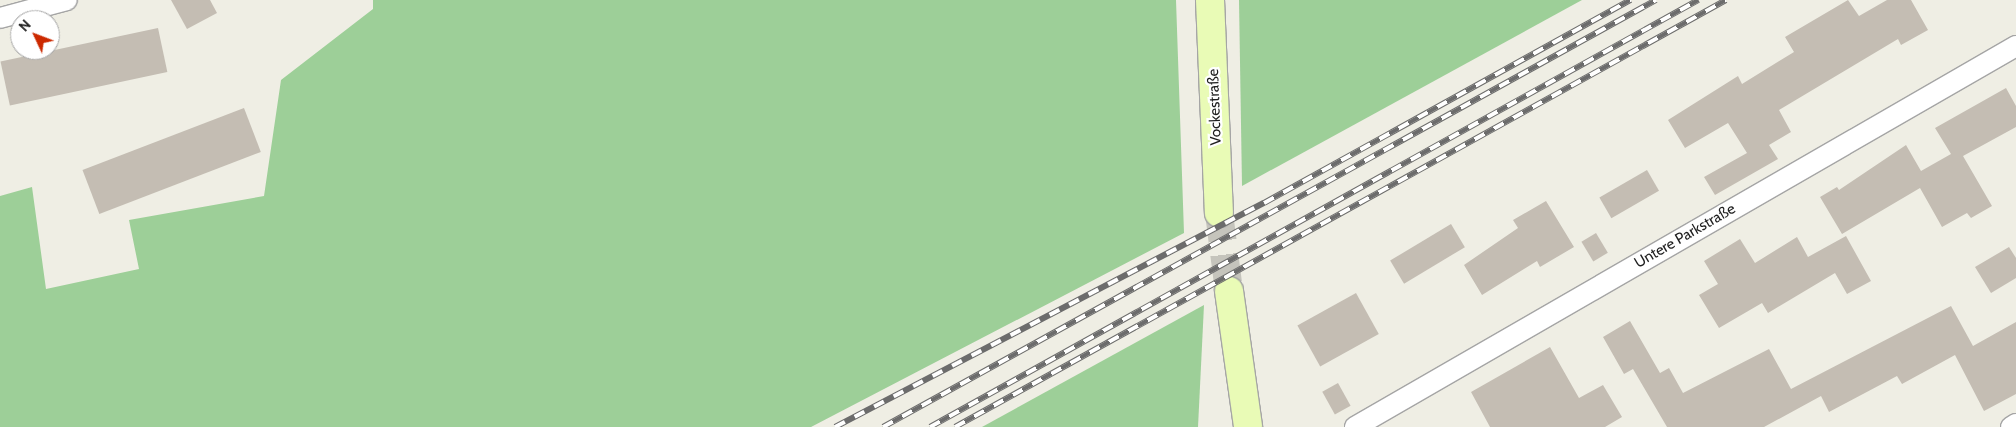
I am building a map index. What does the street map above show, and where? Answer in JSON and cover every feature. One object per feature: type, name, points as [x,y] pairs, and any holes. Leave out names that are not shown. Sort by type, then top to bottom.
[{"type":"main road","name":"Vockestraße","points":[[1210,0],[1219,213]]},
{"type":"main road","points":[[1229,291],[1248,427]]},
{"type":"street","points":[[4,12],[67,0]]},
{"type":"street","name":"Untere Parkstraße","points":[[1355,427],[2016,46]]},
{"type":"street","points":[[2011,427],[2016,424]]},
{"type":"green space","points":[[373,0],[1176,0],[1184,233],[811,427],[0,427],[0,196],[32,187],[46,289],[139,269],[129,220],[264,196],[281,80],[373,9]]},
{"type":"green space","points":[[1239,0],[1582,0],[1242,186]]},
{"type":"green space","points":[[1204,305],[1198,427],[982,427]]},
{"type":"building","points":[[171,0],[210,0],[217,13],[187,29]]},
{"type":"building","points":[[1848,0],[1859,16],[1887,0],[1911,0],[1928,30],[1901,45],[1898,39],[1779,110],[1791,132],[1769,145],[1778,159],[1715,195],[1704,177],[1747,153],[1728,123],[1685,148],[1668,120],[1738,76],[1742,84],[1794,52],[1785,37]]},
{"type":"building","points":[[158,28],[167,72],[10,105],[1,61],[10,59],[60,60],[60,49]]},
{"type":"building","points":[[2006,88],[2016,106],[2016,127],[1963,156],[1992,206],[1971,218],[1967,213],[1942,227],[1920,188],[1842,234],[1820,197],[1837,187],[1839,190],[1906,145],[1921,171],[1951,154],[1935,128]]},
{"type":"building","points":[[244,108],[261,152],[99,214],[82,170]]},
{"type":"building","points":[[1647,170],[1659,191],[1611,218],[1599,198]]},
{"type":"building","points":[[1546,201],[1574,247],[1540,267],[1537,261],[1482,295],[1464,265],[1518,228],[1513,220]]},
{"type":"building","points":[[1451,224],[1465,247],[1404,284],[1390,261]]},
{"type":"building","points":[[1596,233],[1608,253],[1593,261],[1581,242]]},
{"type":"building","points":[[1846,236],[1871,281],[1847,294],[1835,273],[1768,313],[1762,303],[1719,328],[1699,295],[1718,284],[1704,261],[1740,239],[1755,263],[1797,237],[1808,257]]},
{"type":"building","points":[[2009,247],[2016,258],[2016,278],[1991,293],[1975,267]]},
{"type":"building","points":[[1356,293],[1379,334],[1320,367],[1297,325]]},
{"type":"building","points":[[1951,306],[1973,346],[2016,322],[2016,394],[1984,411],[1955,355],[1902,384],[1897,376],[1829,412],[1821,396],[1764,427],[1667,427],[1633,369],[1624,374],[1603,337],[1630,321],[1660,373],[1669,368],[1683,393],[1769,349],[1791,389]]},
{"type":"building","points":[[1550,347],[1579,398],[1603,385],[1622,417],[1605,427],[1490,427],[1471,392]]},
{"type":"building","points":[[1338,383],[1351,406],[1335,414],[1322,392]]},
{"type":"tunnel","points":[[1219,213],[1229,291]]},
{"type":"railway","points":[[835,427],[1264,203],[1630,0]]},
{"type":"railway","points":[[883,427],[1656,0]]},
{"type":"railway","points":[[930,427],[1698,0]]},
{"type":"railway","points":[[955,427],[1726,0]]}]
